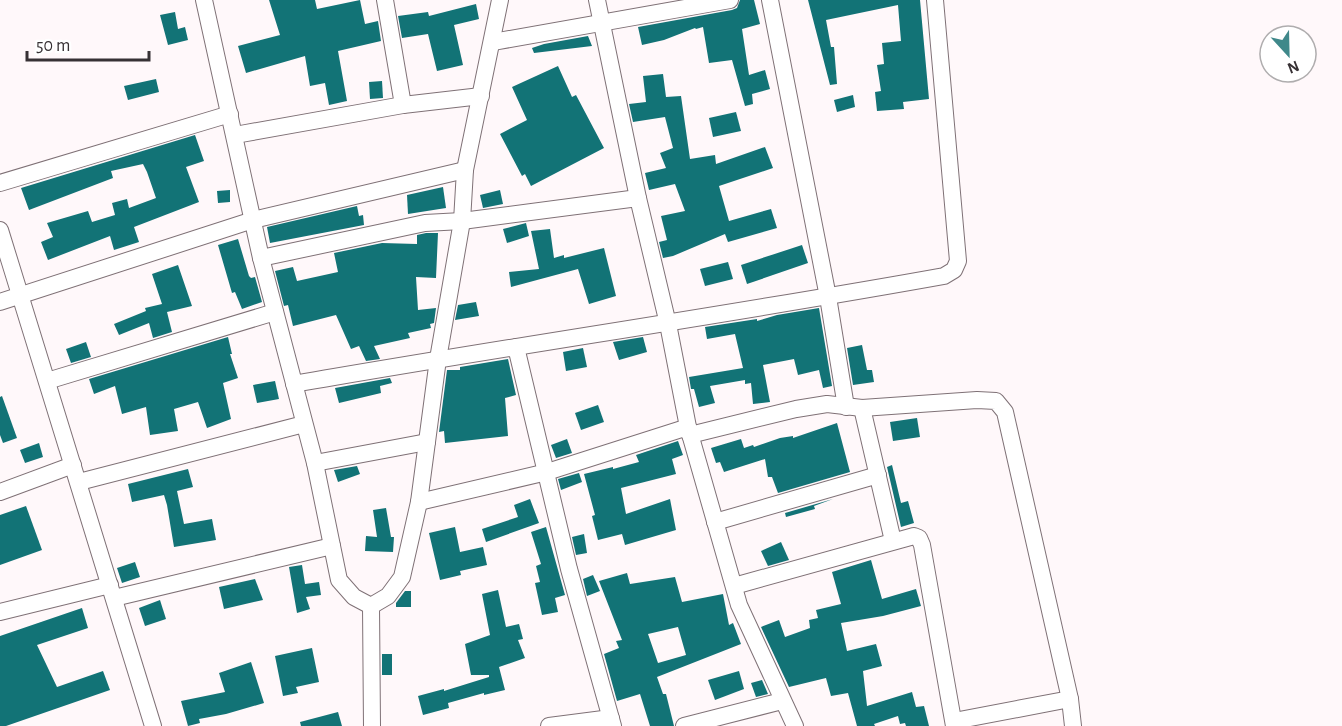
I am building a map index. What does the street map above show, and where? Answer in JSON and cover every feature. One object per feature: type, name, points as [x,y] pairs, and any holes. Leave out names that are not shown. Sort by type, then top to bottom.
[{"type":"street","points":[[204,0],[261,258],[315,463],[339,580],[354,597],[371,606]]},
{"type":"street","points":[[385,0],[403,105]]},
{"type":"street","points":[[371,606],[388,596],[402,577],[419,502],[438,359],[462,221],[465,170],[500,0]]},
{"type":"street","points":[[597,0],[689,431],[739,605],[795,726]]},
{"type":"street","points":[[493,42],[730,0]]},
{"type":"street","points":[[770,0],[828,297],[854,408],[878,475],[893,541]]},
{"type":"street","points":[[294,384],[438,359],[668,324],[944,276],[954,270],[958,261],[935,0]]},
{"type":"street","points":[[235,135],[403,105],[481,96]]},
{"type":"street","points":[[0,183],[230,114]]},
{"type":"street","points":[[0,302],[253,220],[465,170]]},
{"type":"street","points":[[261,258],[424,223],[462,221],[638,198]]},
{"type":"street","points":[[0,230],[153,726]]},
{"type":"street","points":[[47,381],[275,312]]},
{"type":"street","points":[[516,347],[569,569],[612,722],[549,726]]},
{"type":"street","points":[[419,502],[547,472],[689,431],[796,408],[827,404],[854,408],[977,400],[996,401],[1005,412],[1070,699],[1073,726]]},
{"type":"street","points":[[79,482],[304,424]]},
{"type":"street","points":[[315,463],[427,442]]},
{"type":"street","points":[[0,492],[73,465]]},
{"type":"street","points":[[715,522],[878,475]]},
{"type":"street","points":[[734,586],[914,536],[919,538],[922,544],[954,723],[1070,699]]},
{"type":"street","points":[[0,612],[112,592],[332,546]]},
{"type":"street","points":[[371,606],[372,726]]},
{"type":"street","points":[[684,726],[711,723],[782,701]]},
{"type":"building","points":[[269,0],[315,0],[317,9],[360,0],[365,24],[378,21],[381,41],[338,51],[347,101],[329,105],[325,83],[310,86],[305,56],[246,73],[238,46],[280,35]]},
{"type":"building","points":[[740,0],[754,0],[760,24],[742,29],[749,75],[765,70],[770,89],[752,94],[753,104],[745,106],[732,60],[709,63],[703,27],[642,45],[638,27],[732,10],[737,8]]},
{"type":"building","points":[[808,0],[920,0],[929,99],[903,102],[904,109],[877,111],[875,92],[881,91],[877,65],[884,64],[882,43],[901,41],[898,5],[826,20],[831,47],[834,47],[837,84],[830,85]]},
{"type":"building","points":[[476,4],[479,19],[454,25],[463,65],[437,71],[428,34],[402,38],[398,16],[428,12],[429,16]]},
{"type":"building","points":[[175,12],[178,29],[185,27],[188,40],[168,45],[160,15]]},
{"type":"building","points":[[588,36],[592,46],[534,53],[532,48],[544,44]]},
{"type":"building","points":[[558,66],[572,97],[576,95],[604,148],[531,186],[525,174],[522,176],[500,134],[527,120],[512,87]]},
{"type":"building","points":[[663,74],[666,97],[681,96],[690,159],[715,155],[716,164],[765,147],[773,168],[719,186],[729,221],[771,209],[777,228],[728,242],[725,234],[663,258],[659,242],[667,240],[661,216],[685,211],[675,184],[649,190],[645,173],[666,168],[660,153],[673,148],[665,117],[633,122],[629,104],[646,102],[643,76]]},
{"type":"building","points":[[156,79],[159,92],[128,100],[124,86]]},
{"type":"building","points":[[382,81],[383,98],[370,99],[369,82]]},
{"type":"building","points":[[853,95],[855,107],[837,112],[834,100]]},
{"type":"building","points":[[736,112],[741,131],[713,137],[709,118]]},
{"type":"building","points":[[195,135],[204,161],[186,167],[199,202],[134,227],[139,242],[114,250],[110,236],[48,260],[41,242],[53,237],[47,223],[88,211],[92,222],[115,215],[112,203],[127,199],[129,208],[156,198],[147,172],[143,164],[111,171],[113,178],[29,210],[21,188]]},
{"type":"building","points":[[443,187],[446,208],[408,214],[407,195]]},
{"type":"building","points":[[230,190],[230,202],[218,203],[217,191]]},
{"type":"building","points":[[500,190],[503,204],[483,208],[480,195]]},
{"type":"building","points":[[357,206],[359,216],[363,215],[364,225],[270,243],[267,227]]},
{"type":"building","points":[[526,223],[529,236],[507,243],[503,229]]},
{"type":"building","points":[[550,229],[554,258],[564,255],[564,258],[604,248],[616,296],[589,304],[578,269],[511,287],[509,272],[539,269],[531,231]]},
{"type":"building","points":[[438,233],[436,278],[416,277],[418,310],[436,308],[434,323],[430,324],[431,328],[408,333],[410,338],[374,346],[380,359],[366,361],[359,346],[351,349],[336,315],[293,326],[288,305],[284,306],[275,271],[293,267],[297,281],[338,272],[334,253],[382,243],[417,244],[417,235]]},
{"type":"building","points":[[238,239],[249,276],[255,277],[262,302],[242,309],[235,292],[232,293],[218,245]]},
{"type":"building","points":[[802,245],[808,263],[747,284],[741,265]]},
{"type":"building","points":[[728,262],[733,279],[705,286],[700,269]]},
{"type":"building","points":[[178,265],[192,306],[167,312],[172,332],[153,338],[149,323],[119,335],[114,324],[146,311],[145,308],[162,304],[152,274]]},
{"type":"building","points":[[476,302],[479,316],[455,320],[458,305]]},
{"type":"building","points":[[819,308],[832,386],[823,388],[819,370],[798,375],[794,359],[763,365],[770,402],[753,404],[751,383],[745,384],[745,380],[710,386],[715,403],[699,407],[694,389],[691,389],[689,377],[743,368],[735,334],[707,339],[705,327],[757,319],[757,321]]},
{"type":"building","points":[[228,337],[232,354],[230,354],[238,378],[223,383],[231,419],[207,428],[198,402],[174,409],[178,431],[150,435],[146,407],[122,414],[115,386],[94,394],[89,379]]},
{"type":"building","points":[[643,337],[647,352],[619,360],[613,342]]},
{"type":"building","points":[[86,342],[91,357],[71,363],[66,349]]},
{"type":"building","points":[[862,345],[867,370],[872,370],[874,382],[853,385],[847,348]]},
{"type":"building","points":[[583,348],[587,367],[566,371],[563,352]]},
{"type":"building","points":[[508,359],[516,395],[505,398],[508,436],[445,443],[444,431],[439,432],[447,370],[460,370],[460,367]]},
{"type":"building","points":[[390,378],[392,383],[380,386],[381,393],[339,403],[335,388]]},
{"type":"building","points":[[275,381],[279,399],[257,403],[253,385]]},
{"type":"building","points":[[2,396],[17,438],[3,443],[0,435],[0,397]]},
{"type":"building","points":[[598,405],[604,422],[581,430],[575,413]]},
{"type":"building","points":[[917,418],[920,437],[893,441],[890,422]]},
{"type":"building","points":[[837,423],[850,472],[778,493],[772,477],[768,477],[765,459],[724,472],[720,462],[716,463],[711,448],[741,439],[744,448],[753,445],[754,447],[780,438],[793,436],[793,438]]},
{"type":"building","points":[[567,439],[572,453],[556,458],[551,445]]},
{"type":"building","points":[[678,441],[683,455],[672,459],[676,474],[621,488],[626,514],[670,499],[676,530],[625,545],[622,534],[598,540],[592,516],[595,515],[584,474],[639,462],[636,455]]},
{"type":"building","points":[[39,443],[43,457],[25,463],[20,450]]},
{"type":"building","points":[[892,465],[901,503],[908,501],[914,523],[901,527],[887,467]]},
{"type":"building","points":[[357,466],[360,474],[338,482],[334,470]]},
{"type":"building","points":[[188,469],[193,487],[177,491],[184,524],[212,519],[216,540],[174,547],[164,495],[132,502],[128,484]]},
{"type":"building","points":[[579,473],[582,482],[561,490],[558,479]]},
{"type":"building","points":[[530,499],[539,523],[486,542],[482,529],[518,517],[514,505]]},
{"type":"building","points":[[833,499],[814,506],[815,509],[786,517],[785,513]]},
{"type":"building","points":[[26,506],[42,550],[0,565],[0,515]]},
{"type":"building","points":[[386,508],[391,537],[394,537],[393,552],[365,551],[366,536],[377,537],[373,510]]},
{"type":"building","points":[[455,527],[460,552],[483,547],[487,565],[460,571],[461,575],[440,580],[429,533]]},
{"type":"building","points":[[546,527],[565,595],[555,598],[558,612],[542,615],[535,583],[540,582],[536,566],[541,564],[531,532]]},
{"type":"building","points":[[584,534],[587,553],[576,555],[572,537]]},
{"type":"building","points":[[781,542],[789,560],[768,566],[761,551]]},
{"type":"building","points":[[871,560],[882,599],[916,589],[921,606],[883,616],[841,623],[847,651],[876,644],[882,666],[863,671],[867,706],[912,692],[916,707],[924,706],[929,726],[906,726],[905,723],[900,724],[898,716],[874,724],[875,726],[857,726],[848,693],[831,696],[826,678],[789,687],[761,627],[779,620],[785,637],[810,628],[809,620],[818,618],[816,610],[841,604],[832,572]]},
{"type":"building","points":[[135,562],[140,577],[122,583],[117,568]]},
{"type":"building","points":[[302,565],[305,584],[319,582],[321,595],[306,597],[310,609],[297,613],[289,567]]},
{"type":"building","points":[[627,573],[630,584],[675,577],[682,602],[723,594],[729,625],[733,623],[741,644],[657,677],[663,694],[666,694],[674,726],[650,726],[640,694],[617,701],[604,654],[619,648],[616,641],[622,640],[599,581]],"holes":[[[678,627],[686,655],[658,663],[648,634]]]},
{"type":"building","points":[[593,575],[600,591],[587,596],[583,579]]},
{"type":"building","points":[[255,579],[263,600],[224,609],[219,587]]},
{"type":"building","points":[[498,590],[506,627],[519,624],[523,639],[518,640],[525,658],[499,667],[505,690],[448,703],[449,708],[423,715],[418,696],[444,689],[444,691],[489,677],[489,675],[471,675],[465,644],[490,635],[482,594]]},
{"type":"building","points":[[405,591],[411,591],[411,607],[396,607],[396,603]]},
{"type":"building","points":[[160,600],[166,619],[145,626],[139,608]]},
{"type":"building","points":[[82,608],[88,628],[37,645],[57,687],[103,671],[110,690],[6,726],[0,726],[0,636]]},
{"type":"building","points":[[312,648],[319,682],[296,687],[298,693],[283,696],[275,656]]},
{"type":"building","points":[[382,654],[392,654],[392,675],[382,675]]},
{"type":"building","points":[[251,662],[264,703],[199,719],[200,723],[188,726],[181,701],[225,692],[219,673]]},
{"type":"building","points":[[739,671],[744,689],[715,700],[708,680]]},
{"type":"building","points":[[762,680],[768,694],[756,697],[751,683]]},
{"type":"building","points":[[338,712],[342,726],[301,726],[300,722]]}]
